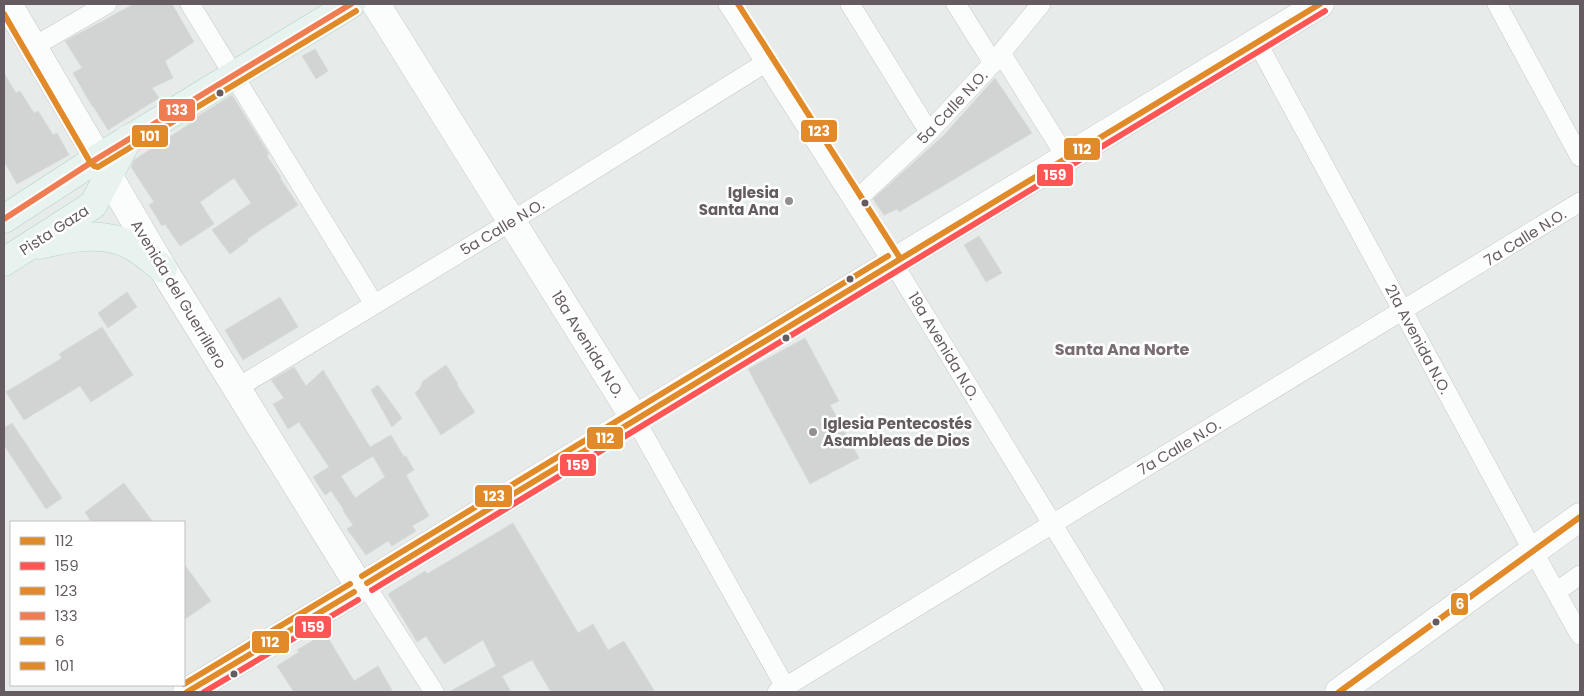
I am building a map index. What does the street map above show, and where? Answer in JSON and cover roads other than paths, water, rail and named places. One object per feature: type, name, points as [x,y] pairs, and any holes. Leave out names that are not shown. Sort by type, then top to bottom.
[{"type":"main road","points":[[233,74],[351,4]]},
{"type":"main road","name":"Pista Gaza","points":[[15,256],[93,205],[104,167],[128,139],[233,74]]},
{"type":"main road","points":[[4,220],[104,167]]},
{"type":"main road","points":[[15,256],[74,238],[115,240],[127,243],[137,249],[163,269]]},
{"type":"street","name":"Avenida del Guerrillero","points":[[8,4],[163,269],[361,588],[420,692]]},
{"type":"street","points":[[33,47],[107,4]]},
{"type":"street","points":[[190,4],[374,304]]},
{"type":"street","name":"18a Avenida N.O.","points":[[376,4],[635,419],[783,691]]},
{"type":"street","name":"19a Avenida N.O.","points":[[728,4],[893,263],[1155,692]]},
{"type":"street","points":[[850,4],[929,132]]},
{"type":"street","points":[[956,4],[997,58],[1066,157]]},
{"type":"street","name":"5a Calle N.O.","points":[[854,202],[929,132],[997,58],[1041,4]]},
{"type":"street","points":[[187,692],[1320,4]]},
{"type":"street","points":[[1497,4],[1580,157]]},
{"type":"street","name":"21a Avenida N.O.","points":[[1257,42],[1580,635]]},
{"type":"street","name":"5a Calle N.O.","points":[[237,388],[512,221],[766,63]]},
{"type":"street","name":"7a Calle N.O.","points":[[783,691],[1052,524],[1403,312],[1580,202]]},
{"type":"street","points":[[1339,692],[1580,517]]},
{"type":"street","points":[[1556,592],[1580,575]]},
{"type":"street","name":"Avenida del Guerrillero","points":[[361,588],[434,692]]},
{"type":"place","name":"Iglesia Santa Ana","points":[[789,201]]},
{"type":"place","name":"Iglesia Pentecostés Asambleas de Dios","points":[[813,432]]},
{"type":"district","name":"Santa Ana Norte","points":[[1122,349]]}]
